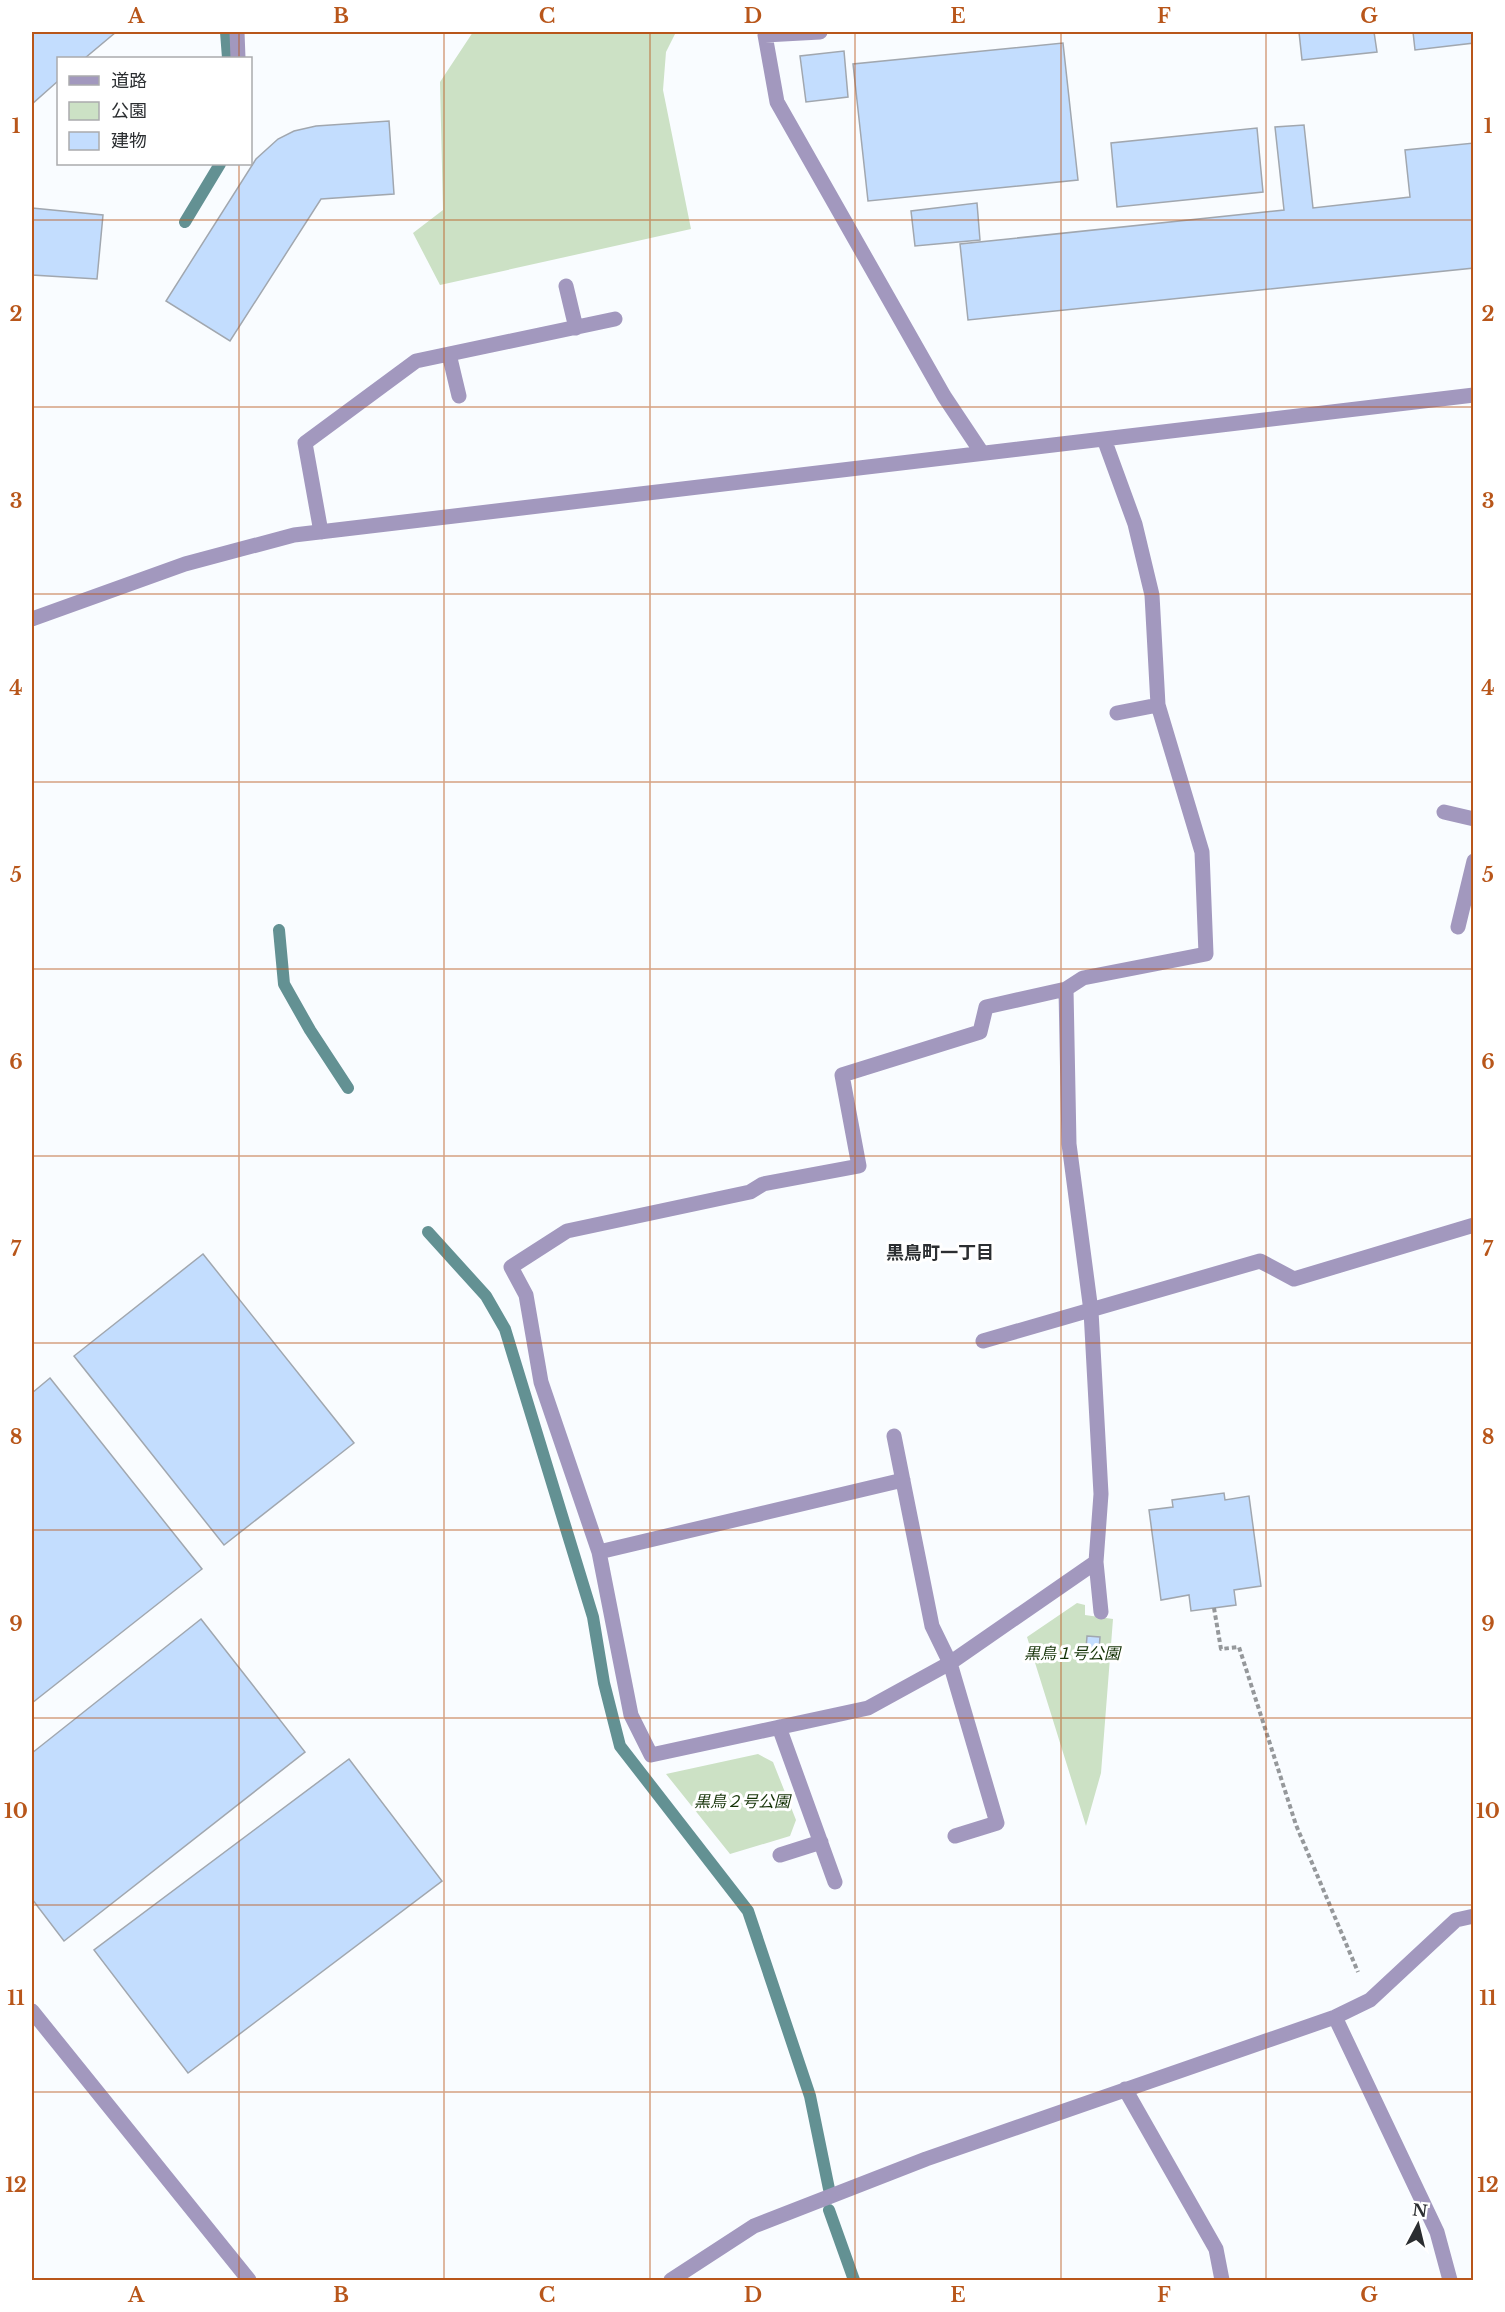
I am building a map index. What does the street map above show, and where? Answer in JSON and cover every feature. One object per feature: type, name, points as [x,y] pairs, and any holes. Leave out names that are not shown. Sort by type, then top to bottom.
[{"type":"street","points":[[237,32],[238,57]]},
{"type":"street","points":[[820,32],[765,35],[777,102],[944,396],[982,453]]},
{"type":"street","points":[[566,286],[576,328]]},
{"type":"street","points":[[321,531],[305,443],[416,361],[615,320]]},
{"type":"street","points":[[449,354],[459,396]]},
{"type":"street","points":[[32,619],[185,564],[294,535],[1473,394]]},
{"type":"street","points":[[1096,1562],[950,1664],[868,1708],[651,1755],[631,1715],[599,1551],[542,1382],[526,1295],[511,1267],[567,1231],[750,1192],[763,1184],[859,1166],[842,1075],[981,1032],[986,1007],[1066,989],[1083,978],[1206,954],[1202,852],[1158,705],[1152,595],[1136,525],[1104,439]]},
{"type":"street","points":[[1118,713],[1158,705]]},
{"type":"street","points":[[1444,812],[1473,819]]},
{"type":"street","points":[[1458,927],[1473,861]]},
{"type":"street","points":[[1066,989],[1069,1144],[1091,1311],[1101,1494],[1096,1562],[1101,1612]]},
{"type":"street","points":[[983,1341],[1260,1261],[1294,1279],[1473,1226]]},
{"type":"street","points":[[894,1436],[932,1626],[950,1664],[997,1823],[956,1836]]},
{"type":"street","points":[[599,1551],[903,1480]]},
{"type":"street","points":[[779,1727],[835,1882]]},
{"type":"street","points":[[780,1855],[820,1842]]},
{"type":"street","points":[[671,2280],[754,2226],[926,2159],[1335,2017],[1370,2000],[1456,1920],[1473,1916]]},
{"type":"street","points":[[32,2011],[249,2280]]},
{"type":"street","points":[[1335,2017],[1437,2232],[1450,2280]]},
{"type":"street","points":[[1125,2090],[1215,2249],[1217,2278]]},
{"type":"path","points":[[1214,1608],[1221,1649],[1239,1647],[1296,1825],[1370,2000]]},
{"type":"green space","points":[[473,32],[676,32],[666,52],[663,90],[691,229],[440,285],[413,233],[443,210],[440,82]]},
{"type":"green space","name":"黒鳥１号公園","points":[[1077,1603],[1085,1605],[1085,1615],[1113,1619],[1101,1773],[1086,1826],[1027,1637]]},
{"type":"green space","name":"黒鳥２号公園","points":[[758,1754],[773,1762],[796,1820],[790,1836],[730,1854],[666,1774]]},
{"type":"building","points":[[32,32],[116,32],[86,57],[57,57],[57,82],[32,104]]},
{"type":"building","points":[[1299,32],[1374,32],[1377,52],[1302,60]]},
{"type":"building","points":[[1413,32],[1474,32],[1474,43],[1415,50]]},
{"type":"building","points":[[1063,43],[1078,180],[868,201],[853,64]]},
{"type":"building","points":[[844,51],[848,97],[806,102],[800,56]]},
{"type":"building","points":[[389,121],[394,194],[321,199],[230,341],[166,301],[256,159],[278,139],[294,131],[316,126]]},
{"type":"building","points":[[1304,125],[1313,208],[1410,197],[1405,150],[1474,143],[1474,268],[968,320],[960,244],[1284,210],[1275,127]]},
{"type":"building","points":[[1257,128],[1263,192],[1117,207],[1111,143]]},
{"type":"building","points":[[977,203],[980,240],[915,246],[911,211]]},
{"type":"building","points":[[32,208],[103,215],[97,279],[32,275]]},
{"type":"building","points":[[203,1254],[354,1443],[224,1545],[74,1356]]},
{"type":"building","points":[[50,1378],[202,1569],[32,1703],[32,1393]]},
{"type":"building","points":[[1224,1493],[1225,1500],[1249,1496],[1261,1586],[1234,1590],[1236,1605],[1191,1611],[1189,1595],[1161,1600],[1149,1510],[1173,1507],[1172,1500]]},
{"type":"building","points":[[201,1619],[305,1752],[64,1941],[32,1899],[32,1753]]},
{"type":"building","points":[[1087,1636],[1100,1637],[1099,1650],[1086,1649]]},
{"type":"building","points":[[349,1759],[442,1881],[188,2073],[94,1950]]},
{"type":"waterway","points":[[226,32],[228,57]]},
{"type":"waterway","points":[[185,222],[219,165]]},
{"type":"waterway","points":[[279,930],[284,984],[310,1030],[348,1088]]},
{"type":"waterway","points":[[428,1232],[486,1296],[505,1329],[593,1617],[604,1683],[620,1746],[748,1911],[810,2096],[829,2189]]},
{"type":"waterway","points":[[829,2210],[854,2280]]},
{"type":"district","name":"黒鳥町一丁目","points":[[940,1253]]}]
